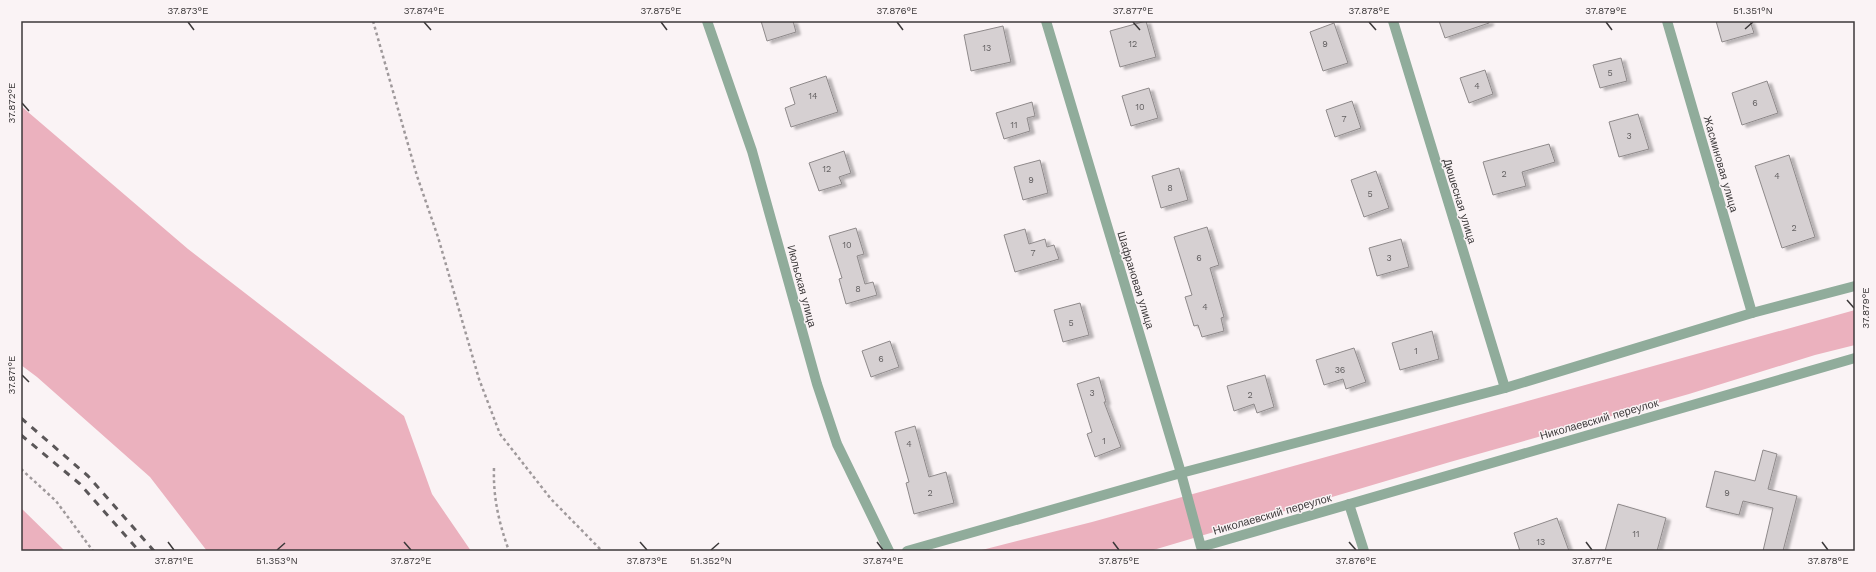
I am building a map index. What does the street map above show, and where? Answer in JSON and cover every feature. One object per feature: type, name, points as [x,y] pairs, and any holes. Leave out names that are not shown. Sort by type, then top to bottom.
[{"type":"street","name":"Июльская улица","points":[[707,21],[752,151],[817,384],[837,444],[889,551]]},
{"type":"street","name":"Шафрановая улица","points":[[1046,21],[1181,473],[1201,547]]},
{"type":"street","name":"Дюшесная улица","points":[[1392,21],[1505,388]]},
{"type":"street","name":"Жасминовая улица","points":[[1667,21],[1752,313]]},
{"type":"street","points":[[907,551],[1181,473],[1505,388],[1752,313],[1855,286]]},
{"type":"street","name":"Николаевский переулок","points":[[1201,547],[1855,358]]},
{"type":"street","points":[[1350,504],[1364,551]]},
{"type":"path","points":[[373,21],[416,176],[438,237],[479,379],[500,434],[551,499],[602,551]]},
{"type":"path","points":[[494,468],[493,491],[497,513],[509,551]]},
{"type":"path","points":[[21,469],[56,501],[93,551]]},
{"type":"shaded area","points":[[21,106],[188,249],[404,416],[432,494],[471,551],[207,551],[150,477],[37,377],[21,365]]},
{"type":"shaded area","points":[[1855,310],[1855,345],[1815,355],[1689,394],[1450,462],[1150,551],[978,551],[1092,522]]},
{"type":"shaded area","points":[[21,508],[65,551],[21,551]]},
{"type":"building","points":[[761,21],[793,21],[796,32],[767,41]]},
{"type":"building","points":[[1146,21],[1156,57],[1120,67],[1110,31]]},
{"type":"building","points":[[1439,21],[1489,21],[1489,23],[1445,38]]},
{"type":"building","points":[[1716,21],[1750,21],[1754,33],[1722,42]]},
{"type":"building","points":[[1334,23],[1348,63],[1323,71],[1310,32]]},
{"type":"building","points":[[1003,26],[1011,62],[971,71],[964,35]]},
{"type":"building","points":[[1621,58],[1627,81],[1600,88],[1593,65]]},
{"type":"building","points":[[1485,70],[1493,94],[1469,103],[1460,78]]},
{"type":"building","points":[[826,76],[838,112],[791,127],[785,108],[795,104],[790,88]]},
{"type":"building","points":[[1767,81],[1778,113],[1742,125],[1732,93]]},
{"type":"building","points":[[1149,88],[1158,118],[1131,126],[1122,96]]},
{"type":"building","points":[[1352,101],[1361,128],[1335,137],[1326,110]]},
{"type":"building","points":[[1032,102],[1035,116],[1027,118],[1030,131],[1004,139],[996,113]]},
{"type":"building","points":[[1638,114],[1649,149],[1619,157],[1609,122]]},
{"type":"building","points":[[1549,144],[1555,162],[1522,172],[1526,186],[1493,195],[1483,162]]},
{"type":"building","points":[[844,151],[851,173],[839,177],[842,184],[819,191],[809,163]]},
{"type":"building","points":[[1789,155],[1815,237],[1782,248],[1755,166]]},
{"type":"building","points":[[1040,160],[1048,193],[1023,200],[1014,167]]},
{"type":"building","points":[[1179,168],[1188,200],[1161,208],[1152,176]]},
{"type":"building","points":[[1376,171],[1389,208],[1364,217],[1351,180]]},
{"type":"building","points":[[1207,227],[1219,265],[1210,268],[1224,317],[1221,318],[1224,331],[1202,337],[1198,325],[1194,326],[1185,297],[1192,295],[1174,237]]},
{"type":"building","points":[[856,228],[864,254],[857,256],[865,284],[873,282],[877,295],[846,304],[839,279],[842,278],[829,236]]},
{"type":"building","points":[[1025,229],[1029,244],[1045,239],[1047,247],[1054,245],[1059,259],[1015,272],[1004,235]]},
{"type":"building","points":[[1401,239],[1409,267],[1377,276],[1369,248]]},
{"type":"building","points":[[1080,303],[1089,335],[1063,342],[1054,310]]},
{"type":"building","points":[[1432,331],[1439,359],[1400,370],[1392,343]]},
{"type":"building","points":[[890,341],[899,367],[871,377],[862,351]]},
{"type":"building","points":[[1354,348],[1366,382],[1346,389],[1343,379],[1324,385],[1316,360]]},
{"type":"building","points":[[1265,375],[1274,407],[1257,413],[1254,404],[1234,411],[1227,386]]},
{"type":"building","points":[[1099,377],[1106,402],[1104,402],[1121,447],[1095,457],[1087,434],[1092,432],[1077,384]]},
{"type":"building","points":[[915,426],[929,477],[946,472],[954,503],[914,514],[906,483],[909,482],[895,432]]},
{"type":"building","points":[[1763,450],[1777,454],[1768,489],[1797,496],[1783,551],[1763,551],[1773,508],[1743,501],[1739,515],[1706,507],[1715,471],[1755,481]]},
{"type":"building","points":[[1618,504],[1666,518],[1657,551],[1605,551]]},
{"type":"building","points":[[1557,518],[1569,551],[1520,551],[1514,533]]},
{"type":"railway","points":[[21,418],[88,476],[154,551]]},
{"type":"railway","points":[[21,435],[80,484],[139,551]]}]
